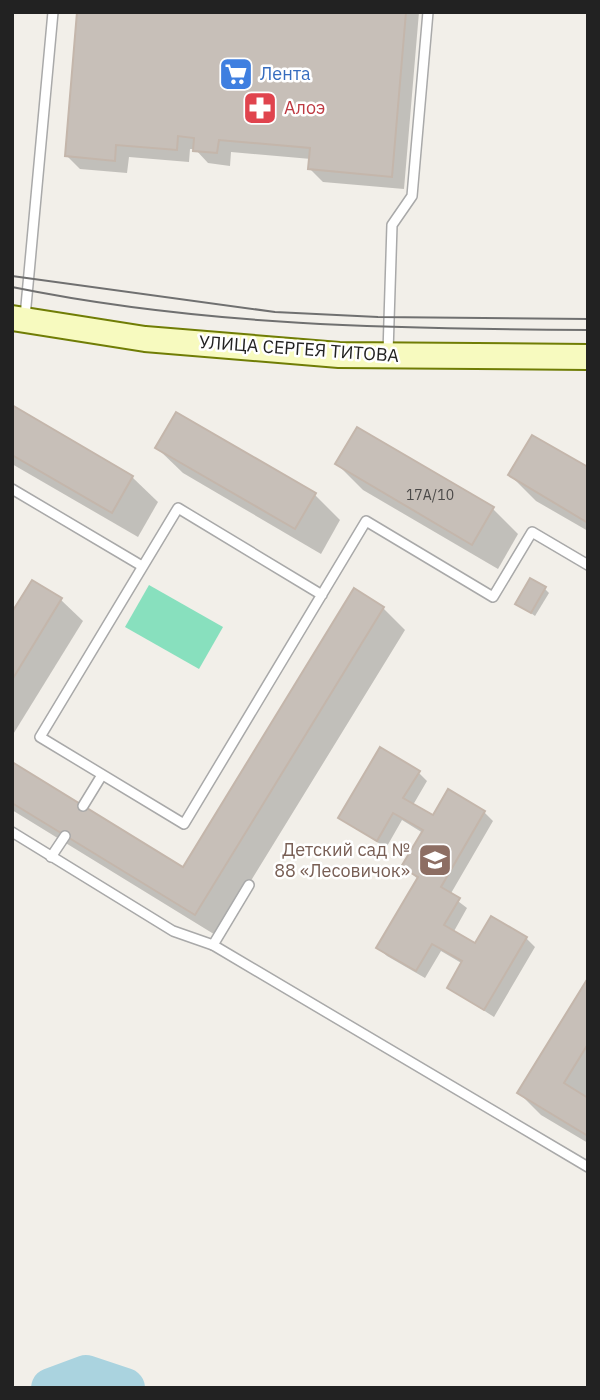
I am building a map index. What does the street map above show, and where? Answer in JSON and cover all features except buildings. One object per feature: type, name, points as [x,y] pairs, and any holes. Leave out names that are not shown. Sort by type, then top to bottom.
[{"type":"main road","name":"УЛИЦА СЕРГЕЯ ТИТОВА","points":[[18,320],[145,339],[388,356],[588,357]]},
{"type":"lane","points":[[18,320],[53,12]]},
{"type":"lane","points":[[388,356],[392,225],[412,196],[428,12]]},
{"type":"lane","points":[[12,489],[142,566]]},
{"type":"lane","points":[[322,595],[177,508],[40,737],[184,824],[322,595],[366,521],[493,597],[532,531],[588,565]]},
{"type":"lane","points":[[83,806],[102,775]]},
{"type":"lane","points":[[12,832],[173,931],[213,945],[588,1167]]},
{"type":"lane","points":[[51,857],[65,835]]},
{"type":"lane","points":[[213,945],[249,886]]},
{"type":"green space","points":[[149,585],[223,627],[199,669],[125,627]]},
{"type":"waterway","points":[[51,1388],[86,1375],[125,1388]]},
{"type":"tram line","points":[[12,276],[275,312],[378,317],[588,319]]},
{"type":"tram line","points":[[12,287],[155,310],[299,323],[588,330]]},
{"type":"place","name":"Лента","points":[[236,74]]},
{"type":"place","name":"Алоэ","points":[[260,108]]},
{"type":"place","name":"Детский сад № 88 «Лесовичок»","points":[[435,860]]}]
